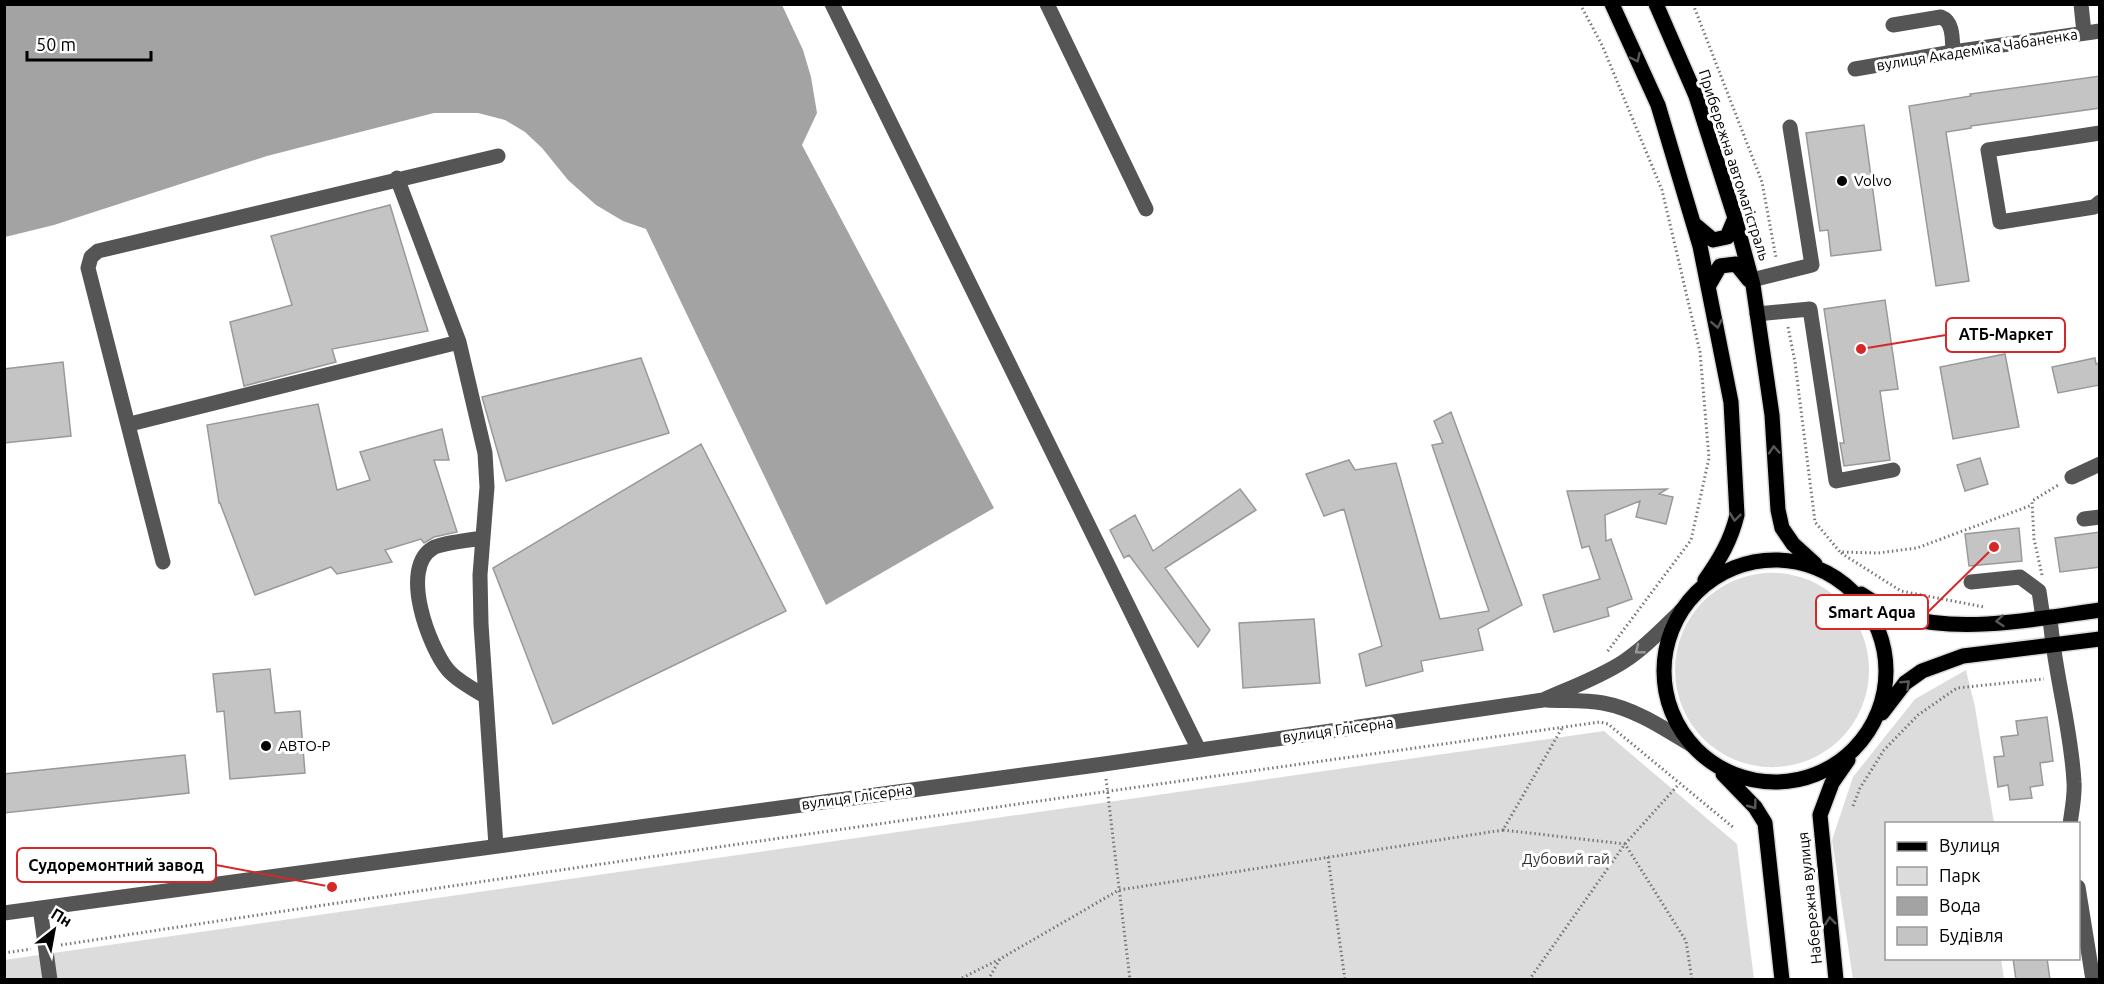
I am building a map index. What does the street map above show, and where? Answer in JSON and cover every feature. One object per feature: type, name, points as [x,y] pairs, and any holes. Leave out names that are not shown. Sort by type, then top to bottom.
[{"type":"main road","name":"Прибережна автомагістраль","points":[[1612,4],[1658,105],[1694,224],[1709,285],[1731,402],[1737,515],[1725,550],[1682,610],[1670,632],[1664,655],[1664,680],[1671,712],[1678,727],[1692,746],[1743,792],[1764,823],[1782,980]]},
{"type":"main road","name":"Прибережна автомагістраль","points":[[1656,4],[1696,96],[1736,218],[1752,282],[1772,415],[1778,510],[1782,528],[1804,555],[1849,587],[1867,608],[1879,631],[1886,656],[1887,681],[1870,730],[1855,750],[1834,766],[1811,777],[1786,783],[1760,782],[1735,775],[1712,764]]},
{"type":"main road","points":[[1694,224],[1713,240],[1726,237],[1736,218]]},
{"type":"main road","points":[[1709,285],[1720,266],[1736,264],[1752,282]]},
{"type":"main road","name":"Прибережна автомагістраль","points":[[1697,591],[1719,574],[1746,564],[1773,560],[1801,563],[1827,573]]},
{"type":"main road","points":[[1849,587],[1885,608],[1906,617],[1960,625],[2100,610]]},
{"type":"main road","points":[[1870,730],[1905,683],[1922,671],[1963,656],[2100,639]]},
{"type":"main road","name":"Набережна вулиця","points":[[1836,980],[1820,815],[1832,783],[1855,750]]},
{"type":"street","points":[[832,4],[1199,750]]},
{"type":"street","points":[[1047,4],[1146,209]]},
{"type":"street","points":[[2081,4],[2084,33]]},
{"type":"street","points":[[1893,25],[1941,17],[1947,19],[1950,23],[1953,52]]},
{"type":"street","name":"вулиця Академіка Чабаненка","points":[[1855,69],[2100,31]]},
{"type":"street","points":[[1752,282],[1812,265],[1790,127]]},
{"type":"street","points":[[2100,133],[1988,150],[2000,222],[2094,207],[2100,202]]},
{"type":"street","points":[[164,562],[88,268],[91,257],[98,250],[498,156]]},
{"type":"street","points":[[398,178],[459,342],[485,453],[487,488],[480,575],[496,846]]},
{"type":"street","points":[[1757,314],[1810,309],[1836,481],[1893,470]]},
{"type":"street","points":[[130,424],[459,342]]},
{"type":"street","points":[[2072,477],[2100,464]]},
{"type":"street","points":[[483,538],[434,547],[422,558],[417,574],[418,596],[430,639],[438,657],[450,673],[486,697]]},
{"type":"street","points":[[1971,582],[2020,577],[2038,591],[2059,678],[2074,783],[2070,822]]},
{"type":"street","name":"вулиця Глісерна","points":[[4,913],[1104,764],[1544,700],[1623,662],[1682,610]]},
{"type":"street","points":[[1544,700],[1603,703],[1622,708],[1660,726],[1692,746]]},
{"type":"street","points":[[2080,894],[2093,980]]},
{"type":"street","points":[[40,908],[50,980]]},
{"type":"path","points":[[1580,4],[1602,45],[1662,190],[1700,352],[1709,458],[1691,540],[1602,659]]},
{"type":"path","points":[[2043,583],[2034,539],[2032,501],[2072,477]]},
{"type":"path","points":[[1815,522],[1840,552],[1878,553],[1917,548],[2032,505]]},
{"type":"path","points":[[1853,806],[1860,788],[1884,750],[1918,715],[1957,688],[2059,678]]},
{"type":"path","points":[[51,946],[505,877],[1600,722],[1608,724],[1734,828]]},
{"type":"path","points":[[1503,830],[1562,728]]},
{"type":"path","points":[[1104,764],[1130,980]]},
{"type":"path","points":[[1529,980],[1625,844],[1679,784]]},
{"type":"path","points":[[958,980],[1000,959],[1119,890],[1503,830],[1625,844]]},
{"type":"path","points":[[1625,844],[1686,941],[1692,980]]},
{"type":"path","points":[[1328,857],[1345,980]]},
{"type":"path","points":[[4,953],[39,948]]},
{"type":"path","points":[[988,980],[1000,959]]},
{"type":"green space","points":[[1762,573],[1782,573],[1818,584],[1841,601],[1853,616],[1862,633],[1869,660],[1869,680],[1862,707],[1853,724],[1841,739],[1826,751],[1809,760],[1782,767],[1762,767],[1726,756],[1697,732],[1686,716],[1679,698],[1675,680],[1675,660],[1686,624],[1710,595],[1726,584],[1744,577]]},
{"type":"green space","points":[[1966,670],[1975,707],[1994,822],[1885,822],[1885,960],[2001,960],[2004,979],[1853,979],[1832,840],[1853,777],[1915,699]]},
{"type":"green space","name":"Дубовий гай","points":[[1604,731],[1737,844],[1754,979],[5,980],[4,960]]},
{"type":"water","points":[[5,4],[782,5],[803,50],[811,77],[817,113],[802,145],[994,508],[826,605],[646,229],[623,221],[596,205],[568,180],[542,148],[525,132],[505,120],[478,113],[434,113],[267,156],[54,225],[5,237]]},
{"type":"building","points":[[2100,76],[2100,108],[1971,126],[1971,128],[1946,132],[1969,281],[1936,286],[1909,106],[1971,96],[1970,94]]},
{"type":"building","name":"Volvo","points":[[1864,125],[1881,250],[1831,256],[1828,230],[1820,231],[1806,133]]},
{"type":"building","points":[[390,205],[428,331],[332,349],[336,362],[244,386],[230,322],[292,305],[271,236]]},
{"type":"building","points":[[1885,300],[1898,389],[1880,391],[1890,460],[1844,466],[1840,443],[1844,443],[1824,309]]},
{"type":"building","points":[[2005,354],[2019,427],[1953,439],[1940,367]]},
{"type":"building","points":[[641,358],[669,433],[506,481],[482,397]]},
{"type":"building","points":[[2095,358],[2096,364],[2100,363],[2100,385],[2058,393],[2052,367]]},
{"type":"building","points":[[63,362],[71,436],[4,443],[4,369]]},
{"type":"building","points":[[318,404],[337,490],[370,480],[360,452],[442,429],[449,460],[434,460],[457,532],[434,537],[424,543],[421,539],[385,550],[392,562],[337,574],[331,567],[255,595],[219,503],[207,425]]},
{"type":"building","points":[[1451,412],[1522,605],[1478,629],[1483,650],[1421,661],[1423,671],[1366,686],[1359,654],[1382,646],[1344,509],[1324,516],[1306,474],[1349,460],[1355,470],[1396,463],[1440,619],[1489,611],[1432,445],[1443,443],[1434,421]]},
{"type":"building","points":[[701,444],[786,611],[553,724],[493,568]]},
{"type":"building","points":[[1980,458],[1988,484],[1965,491],[1957,465]]},
{"type":"building","points":[[1240,489],[1256,510],[1165,568],[1210,630],[1198,647],[1129,555],[1124,558],[1110,530],[1135,515],[1153,551]]},
{"type":"building","points":[[1667,489],[1659,494],[1673,497],[1666,524],[1636,517],[1640,501],[1605,515],[1606,541],[1611,539],[1632,599],[1607,608],[1609,616],[1554,632],[1543,595],[1600,579],[1589,546],[1582,548],[1567,491]]},
{"type":"building","points":[[2019,528],[2022,561],[1969,566],[1965,534]]},
{"type":"building","points":[[2100,532],[2100,567],[2060,572],[2055,538]]},
{"type":"building","points":[[1314,619],[1320,683],[1243,688],[1239,623]]},
{"type":"building","points":[[270,669],[275,713],[300,711],[305,773],[230,779],[224,711],[217,712],[213,674]]},
{"type":"building","points":[[2047,717],[2053,761],[2040,763],[2043,785],[2030,787],[2032,798],[2010,800],[2008,785],[1998,787],[1994,757],[2004,756],[2001,737],[2018,735],[2016,721]]},
{"type":"building","points":[[185,755],[189,793],[4,813],[4,774]]},
{"type":"building","points":[[2013,960],[2047,960],[2050,980],[2016,980]]},
{"type":"place","name":"Volvo","points":[[1842,181]]},
{"type":"place","name":"АТБ-Маркет","points":[[1861,349]]},
{"type":"place","name":"Smart Aqua","points":[[1994,547]]},
{"type":"place","name":"АВТО-Р","points":[[266,746]]},
{"type":"place","name":"Судоремонтний завод","points":[[332,887]]}]
